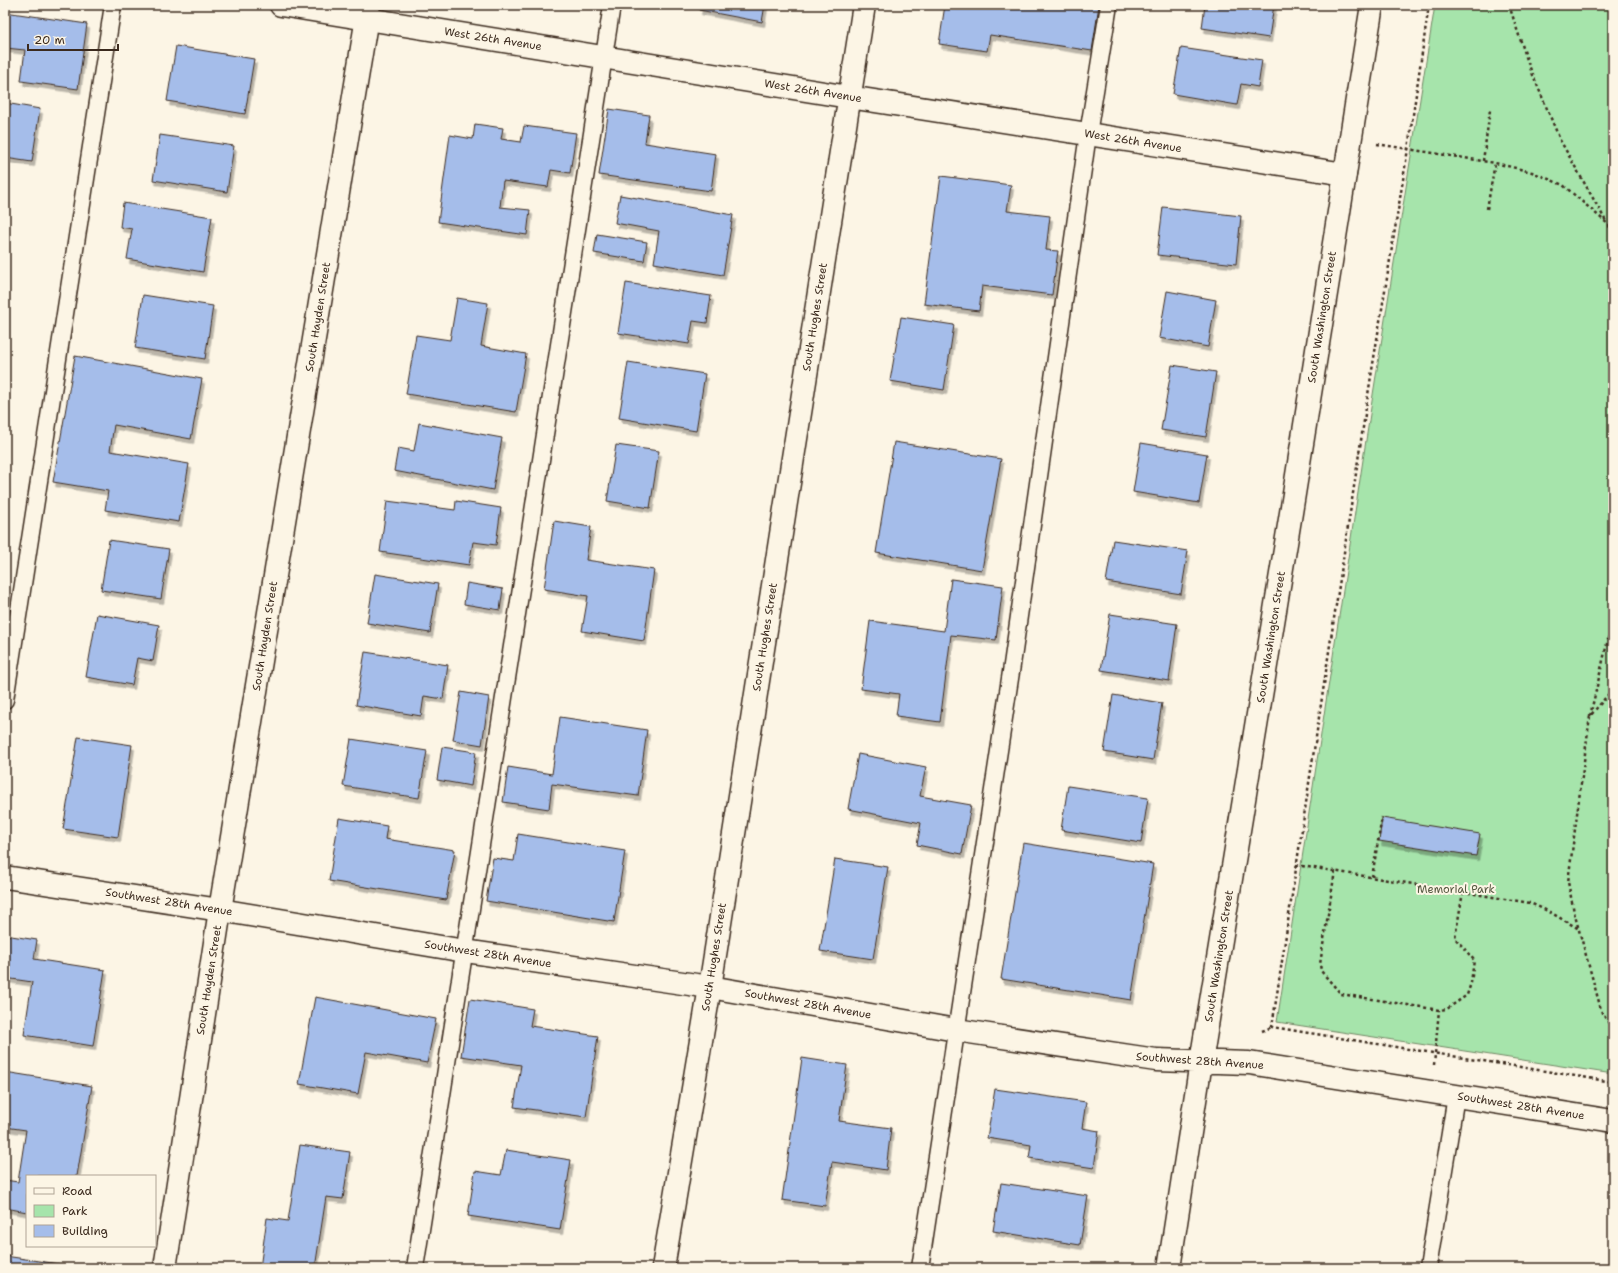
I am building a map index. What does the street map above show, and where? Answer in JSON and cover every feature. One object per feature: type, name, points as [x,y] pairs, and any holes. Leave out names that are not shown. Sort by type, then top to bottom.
[{"type":"street","name":"West 26th Avenue","points":[[281,5],[368,12],[604,58],[1345,174]]},
{"type":"street","name":"South Hughes Street","points":[[663,1268],[710,987],[864,5]]},
{"type":"street","name":"South Washington Street","points":[[1170,1268],[1201,1062],[1372,5]]},
{"type":"street","name":"South Hayden Street","points":[[165,1268],[220,910],[368,12]]},
{"type":"street","name":"Southwest 28th Avenue","points":[[5,877],[220,910],[465,952],[710,987],[956,1030],[1156,1060],[1249,1063],[1613,1121]]},
{"type":"lane","points":[[5,700],[113,5]]},
{"type":"lane","points":[[415,1268],[612,5]]},
{"type":"lane","points":[[920,1268],[1012,672],[1088,134],[1109,5]]},
{"type":"lane","points":[[1428,1268],[1456,1096]]},
{"type":"path","points":[[1272,1027],[1429,5]]},
{"type":"path","points":[[1509,5],[1528,63],[1560,140],[1608,225],[1613,237]]},
{"type":"path","points":[[1483,161],[1490,110]]},
{"type":"path","points":[[1350,139],[1495,163],[1532,172],[1563,184],[1613,229]]},
{"type":"path","points":[[1487,209],[1495,163]]},
{"type":"path","points":[[1613,618],[1590,716],[1568,882],[1579,930],[1602,1012],[1613,1029]]},
{"type":"path","points":[[1590,716],[1613,689]]},
{"type":"path","points":[[1372,877],[1382,817]]},
{"type":"path","points":[[1296,865],[1530,903],[1548,911],[1579,930]]},
{"type":"path","points":[[1335,871],[1320,964],[1321,971],[1341,994],[1438,1010],[1447,1009],[1467,995],[1472,983],[1474,960],[1455,938],[1463,892]]},
{"type":"path","points":[[1435,1053],[1438,1010]]},
{"type":"path","points":[[1262,1031],[1272,1027],[1613,1082]]},
{"type":"green space","name":"Memorial Park","points":[[1435,5],[1613,5],[1613,1074],[1277,1022],[1372,401]]},
{"type":"building","points":[[700,5],[765,5],[762,22],[699,10]]},
{"type":"building","points":[[945,5],[1099,5],[1092,51],[990,35],[987,51],[939,44]]},
{"type":"building","points":[[1205,5],[1274,5],[1269,38],[1202,28]]},
{"type":"building","points":[[5,12],[87,24],[78,89],[21,81],[25,50],[5,48]]},
{"type":"building","points":[[176,46],[254,59],[245,114],[167,101]]},
{"type":"building","points":[[1181,48],[1262,60],[1258,87],[1241,84],[1237,105],[1173,94]]},
{"type":"building","points":[[5,103],[40,109],[32,162],[5,158]]},
{"type":"building","points":[[609,109],[649,115],[645,143],[716,154],[711,191],[599,175]]},
{"type":"building","points":[[475,124],[503,128],[501,139],[521,142],[524,126],[576,133],[570,173],[551,170],[548,187],[503,181],[500,207],[530,210],[527,235],[438,222],[450,135],[473,139]]},
{"type":"building","points":[[160,135],[234,146],[227,192],[153,180]]},
{"type":"building","points":[[941,176],[1011,185],[1007,211],[1050,216],[1046,250],[1058,251],[1052,295],[982,286],[979,311],[924,304]]},
{"type":"building","points":[[620,195],[733,215],[723,275],[654,263],[659,231],[615,223]]},
{"type":"building","points":[[123,203],[212,217],[203,272],[127,259],[132,229],[120,227]]},
{"type":"building","points":[[1163,207],[1241,216],[1236,264],[1157,255]]},
{"type":"building","points":[[597,234],[647,242],[644,261],[594,253]]},
{"type":"building","points":[[626,283],[711,296],[707,323],[693,321],[689,344],[618,333]]},
{"type":"building","points":[[1167,291],[1216,300],[1208,347],[1159,338]]},
{"type":"building","points":[[143,295],[213,306],[205,359],[135,348]]},
{"type":"building","points":[[457,298],[488,303],[481,346],[526,354],[516,412],[406,394],[416,335],[450,340]]},
{"type":"building","points":[[901,317],[954,325],[944,390],[890,381]]},
{"type":"building","points":[[75,356],[202,379],[191,439],[114,425],[110,451],[189,464],[179,522],[105,510],[108,491],[53,482]]},
{"type":"building","points":[[628,362],[705,374],[696,431],[619,418]]},
{"type":"building","points":[[1172,365],[1216,372],[1206,437],[1161,430]]},
{"type":"building","points":[[419,423],[502,438],[493,490],[394,471],[398,448],[414,451]]},
{"type":"building","points":[[894,442],[1001,459],[982,570],[876,553]]},
{"type":"building","points":[[1141,443],[1207,454],[1199,503],[1133,492]]},
{"type":"building","points":[[616,445],[659,451],[650,508],[607,501]]},
{"type":"building","points":[[387,501],[455,510],[456,501],[501,508],[496,545],[473,542],[469,565],[380,552]]},
{"type":"building","points":[[554,521],[591,527],[586,560],[654,570],[644,641],[582,631],[588,596],[544,589]]},
{"type":"building","points":[[109,540],[169,549],[161,599],[101,590]]},
{"type":"building","points":[[1113,540],[1188,551],[1181,594],[1106,582]]},
{"type":"building","points":[[375,574],[438,584],[430,633],[367,623]]},
{"type":"building","points":[[951,579],[1003,586],[996,640],[951,635],[940,722],[896,716],[899,694],[861,689],[870,621],[944,631]]},
{"type":"building","points":[[467,583],[503,589],[500,610],[464,604]]},
{"type":"building","points":[[97,614],[159,625],[153,661],[137,658],[132,685],[86,677]]},
{"type":"building","points":[[1110,614],[1177,624],[1169,681],[1101,670]]},
{"type":"building","points":[[365,652],[448,665],[443,699],[424,696],[421,716],[356,705]]},
{"type":"building","points":[[461,692],[489,697],[482,745],[453,740]]},
{"type":"building","points":[[1113,695],[1162,703],[1153,760],[1104,752]]},
{"type":"building","points":[[560,717],[647,730],[638,796],[552,784],[549,809],[503,802],[508,767],[552,774]]},
{"type":"building","points":[[78,737],[132,745],[118,837],[63,829]]},
{"type":"building","points":[[351,739],[427,751],[419,798],[343,786]]},
{"type":"building","points":[[442,747],[476,752],[471,786],[437,780]]},
{"type":"building","points":[[858,754],[926,767],[920,796],[971,805],[962,854],[917,845],[921,823],[848,809]]},
{"type":"building","points":[[1068,786],[1148,798],[1141,843],[1061,830]]},
{"type":"building","points":[[339,818],[387,826],[385,839],[455,850],[446,900],[329,881]]},
{"type":"building","points":[[1382,818],[1480,834],[1476,856],[1379,841]]},
{"type":"building","points":[[518,834],[625,851],[614,922],[486,901],[493,858],[514,861]]},
{"type":"building","points":[[1023,843],[1153,864],[1131,1000],[1001,979]]},
{"type":"building","points":[[835,859],[888,867],[873,959],[820,951]]},
{"type":"building","points":[[5,935],[37,940],[34,959],[105,970],[93,1046],[24,1035],[32,982],[5,978]]},
{"type":"building","points":[[315,997],[436,1019],[427,1063],[366,1052],[358,1094],[299,1084]]},
{"type":"building","points":[[470,999],[533,1009],[530,1026],[598,1036],[586,1117],[514,1107],[521,1065],[461,1056]]},
{"type":"building","points":[[802,1058],[847,1065],[839,1121],[891,1128],[886,1170],[832,1162],[825,1206],[782,1200]]},
{"type":"building","points":[[5,1072],[92,1086],[77,1175],[26,1175],[26,1212],[5,1208],[5,1180],[18,1182],[26,1130],[5,1127]]},
{"type":"building","points":[[995,1089],[1086,1102],[1082,1128],[1099,1131],[1094,1168],[1029,1158],[1031,1145],[987,1138]]},
{"type":"building","points":[[300,1145],[350,1152],[343,1199],[326,1197],[315,1268],[260,1268],[267,1218],[288,1221]]},
{"type":"building","points":[[506,1150],[571,1160],[560,1230],[468,1216],[475,1171],[501,1175]]},
{"type":"building","points":[[1001,1183],[1088,1196],[1080,1245],[993,1231]]},
{"type":"building","points":[[5,1256],[59,1264],[59,1268],[5,1268]]}]
